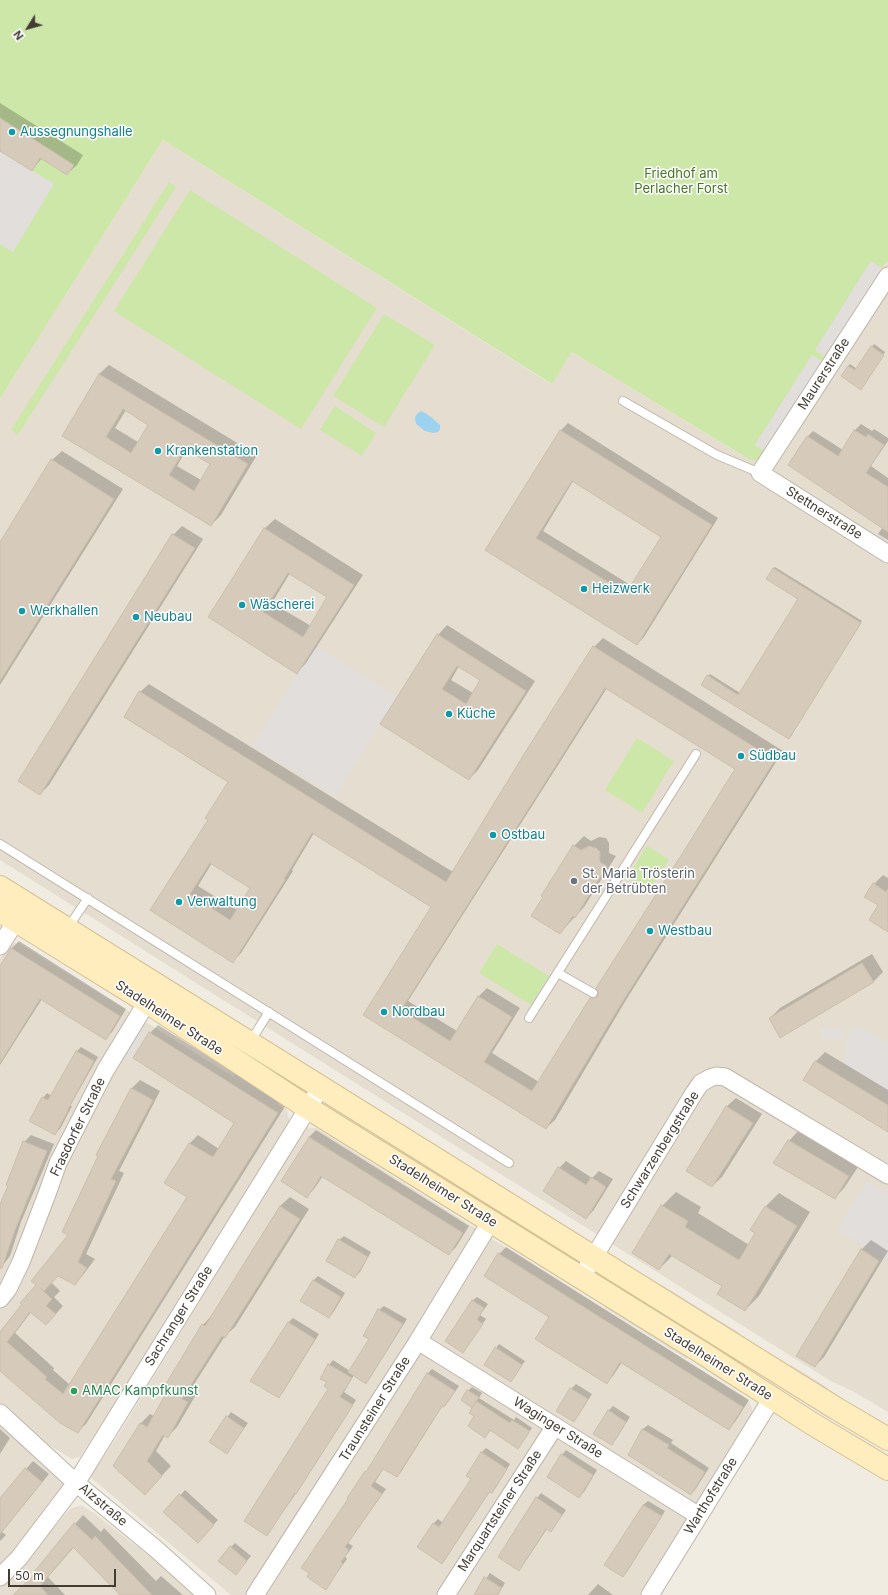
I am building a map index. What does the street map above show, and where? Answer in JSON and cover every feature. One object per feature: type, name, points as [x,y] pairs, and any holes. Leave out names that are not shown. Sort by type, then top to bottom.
[{"type":"main road","name":"Stadelheimer Straße","points":[[0,887],[837,1409],[888,1439]]},
{"type":"main road","name":"Stadelheimer Straße","points":[[8,916],[147,1002],[308,1108],[888,1469]]},
{"type":"street","name":"Maurerstraße","points":[[760,473],[888,276]]},
{"type":"street","name":"Stettnerstraße","points":[[760,473],[888,554]]},
{"type":"street","points":[[0,946],[8,916]]},
{"type":"street","name":"Frasdorfer Straße","points":[[0,1299],[8,1289],[21,1262],[64,1150],[105,1071],[147,1002]]},
{"type":"street","name":"Schwarzenbergstraße","points":[[581,1278],[694,1093],[701,1084],[716,1076],[725,1077],[752,1092],[888,1175]]},
{"type":"street","name":"Sachranger Straße","points":[[0,1577],[19,1558],[76,1483],[321,1087]]},
{"type":"street","name":"Traunsteiner Straße","points":[[256,1595],[418,1341],[491,1221]]},
{"type":"street","name":"Waginger Straße","points":[[418,1341],[698,1516]]},
{"type":"street","name":"Warthofstraße","points":[[650,1595],[772,1398]]},
{"type":"street","name":"Alzstraße","points":[[0,1413],[76,1483],[156,1549],[207,1595]]},
{"type":"street","name":"Marquartsteiner Straße","points":[[446,1595],[555,1426]]},
{"type":"lane","points":[[623,401],[717,455],[760,473]]},
{"type":"lane","points":[[529,1018],[696,754]]},
{"type":"lane","points":[[0,844],[509,1163]]},
{"type":"lane","points":[[67,929],[88,898]]},
{"type":"lane","points":[[558,973],[593,993]]},
{"type":"lane","points":[[250,1043],[269,1012]]},
{"type":"shaded area","points":[[163,140],[551,384],[572,352],[743,456],[871,261],[885,266],[888,261],[888,1412],[854,1392],[829,1380],[0,860],[0,399]]},
{"type":"shaded area","points":[[0,151],[54,184],[13,252],[0,244]]},
{"type":"shaded area","points":[[871,261],[882,268],[826,357],[815,350]]},
{"type":"shaded area","points":[[812,355],[823,362],[766,452],[755,445]]},
{"type":"shaded area","points":[[315,646],[398,697],[335,796],[252,746]]},
{"type":"shaded area","points":[[14,943],[19,943],[287,1110],[289,1118],[289,1126],[131,1379],[80,1457],[72,1459],[9,1421],[0,1413],[0,959],[9,946]]},
{"type":"shaded area","points":[[137,1027],[146,1033],[129,1059],[120,1053]]},
{"type":"shaded area","points":[[854,1027],[868,1031],[888,1042],[888,1093],[860,1073],[844,1065],[845,1039]]},
{"type":"shaded area","points":[[821,1028],[843,1029],[842,1040],[820,1039]]},
{"type":"shaded area","points":[[236,1072],[281,1100],[278,1105],[233,1076]]},
{"type":"shaded area","points":[[300,1127],[316,1128],[748,1400],[752,1408],[752,1415],[641,1595],[231,1595],[90,1477],[117,1437],[271,1184]]},
{"type":"shaded area","points":[[329,1130],[456,1209],[454,1213],[327,1134]]},
{"type":"shaded area","points":[[867,1181],[888,1194],[888,1261],[837,1230]]},
{"type":"shaded area","points":[[512,1244],[580,1286],[578,1290],[510,1247]]},
{"type":"shaded area","points":[[660,1284],[740,1333],[737,1337],[658,1288]]},
{"type":"shaded area","points":[[607,1304],[689,1355],[687,1359],[605,1308]]},
{"type":"shaded area","points":[[791,1365],[828,1388],[825,1392],[789,1369]]},
{"type":"shaded area","points":[[714,1370],[745,1390],[742,1393],[712,1374]]},
{"type":"shaded area","points":[[0,1423],[59,1475],[63,1483],[61,1491],[48,1508],[14,1550],[0,1564]]},
{"type":"shaded area","points":[[81,1505],[95,1514],[200,1595],[0,1595],[0,1586],[23,1563],[70,1509]]},
{"type":"green space","name":"Friedhof am Perlacher Forst","points":[[0,0],[888,0],[888,261],[882,268],[871,262],[815,350],[826,357],[823,362],[812,355],[755,445],[766,452],[756,460],[750,460],[572,352],[552,384],[163,140],[0,399]]},
{"type":"green space","points":[[169,182],[176,187],[18,435],[11,430]]},
{"type":"green space","points":[[190,190],[377,308],[301,429],[114,311]]},
{"type":"green space","points":[[384,314],[435,345],[384,427],[333,396]]},
{"type":"green space","points":[[335,406],[376,433],[362,456],[320,430]]},
{"type":"green space","points":[[637,738],[674,761],[642,813],[605,790]]},
{"type":"green space","points":[[647,846],[669,859],[649,892],[627,878]]},
{"type":"green space","points":[[497,944],[549,976],[531,1005],[479,973]]},
{"type":"water","points":[[422,411],[440,425],[438,432],[433,433],[425,431],[416,424],[415,417]]},
{"type":"building","name":"Aussegnungshalle","points":[[0,118],[74,165],[67,175],[40,158],[32,171],[0,151]]},
{"type":"building","points":[[871,346],[884,355],[861,390],[841,376],[848,366],[855,370]]},
{"type":"building","name":"Krankenstation","points":[[99,374],[248,464],[211,526],[62,436]],"holes":[[[123,409],[148,425],[131,453],[106,437]],[[185,449],[210,464],[194,491],[169,475]]]},
{"type":"building","points":[[560,430],[712,525],[637,645],[485,550]],"holes":[[[572,481],[661,537],[626,593],[536,538]]]},
{"type":"building","points":[[854,430],[866,437],[868,434],[884,445],[866,473],[888,487],[888,532],[788,465],[807,436],[838,456]]},
{"type":"building","name":"Werkhallen","points":[[51,459],[114,499],[0,681],[0,542]]},
{"type":"building","name":"Wäscherei","points":[[264,528],[354,585],[297,674],[208,617]],"holes":[[[288,573],[327,597],[303,637],[263,612]]]},
{"type":"building","name":"Neubau","points":[[172,534],[195,548],[40,795],[18,781]]},
{"type":"building","points":[[773,568],[861,623],[789,739],[701,685],[707,675],[738,695],[798,599],[766,579]]},
{"type":"building","name":"Küche","points":[[437,634],[526,691],[469,780],[380,724]],"holes":[[[457,666],[480,680],[466,704],[442,689]]]},
{"type":"building","points":[[593,646],[775,760],[618,1009],[546,1129],[363,1015],[431,907],[312,833],[284,879],[285,880],[233,963],[150,910],[208,820],[205,818],[228,782],[124,717],[139,691],[446,882],[526,751]],"holes":[[[605,688],[735,769],[596,988],[598,996],[590,998],[532,1091],[484,1062],[512,1017],[478,996],[450,1041],[401,1010]],[[210,863],[250,888],[230,920],[190,894]]]},
{"type":"building","name":"St. Maria Trösterin der Betrübten","points":[[573,845],[581,850],[589,846],[596,848],[600,852],[600,862],[607,866],[575,918],[573,916],[560,934],[531,916],[543,897],[541,896]]},
{"type":"building","points":[[873,883],[886,892],[888,889],[888,932],[869,920],[878,905],[864,897]]},
{"type":"building","points":[[11,948],[120,1016],[106,1040],[40,999],[0,1063],[0,966]]},
{"type":"building","points":[[862,963],[874,982],[780,1038],[769,1018]]},
{"type":"building","points":[[149,1032],[278,1113],[78,1433],[60,1423],[0,1371],[0,1332],[22,1304],[20,1303],[36,1285],[31,1281],[68,1235],[62,1232],[98,1156],[96,1155],[131,1088],[153,1100],[111,1179],[116,1181],[78,1262],[87,1268],[75,1285],[58,1276],[44,1291],[40,1288],[52,1299],[46,1306],[56,1314],[46,1325],[30,1312],[7,1342],[47,1377],[45,1379],[63,1394],[187,1197],[164,1183],[189,1143],[213,1157],[234,1123],[133,1058]]},
{"type":"building","points":[[76,1051],[94,1061],[55,1135],[29,1121],[42,1097],[48,1100]]},
{"type":"building","points":[[815,1061],[888,1105],[888,1132],[803,1080]]},
{"type":"building","points":[[726,1106],[753,1123],[712,1187],[686,1171]]},
{"type":"building","points":[[309,1137],[463,1233],[449,1255],[321,1176],[307,1198],[281,1181]]},
{"type":"building","points":[[788,1140],[849,1176],[835,1199],[773,1163]]},
{"type":"building","points":[[23,1141],[47,1151],[15,1230],[2,1268],[0,1268],[0,1204],[8,1186],[6,1185]]},
{"type":"building","points":[[558,1167],[586,1185],[591,1177],[606,1187],[586,1219],[543,1191]]},
{"type":"building","points":[[661,1205],[688,1221],[685,1227],[739,1260],[755,1233],[750,1230],[765,1206],[797,1226],[745,1311],[717,1294],[722,1286],[669,1254],[659,1270],[632,1253]]},
{"type":"building","points":[[280,1206],[300,1219],[225,1338],[222,1336],[182,1399],[188,1402],[168,1438],[163,1435],[147,1461],[162,1476],[145,1495],[113,1466],[140,1423],[147,1427],[168,1390],[164,1387],[202,1324],[205,1326]]},
{"type":"building","points":[[338,1239],[368,1257],[355,1278],[326,1261]]},
{"type":"building","points":[[861,1249],[879,1261],[815,1367],[796,1356]]},
{"type":"building","points":[[498,1253],[743,1407],[729,1430],[620,1362],[607,1384],[535,1339],[549,1317],[484,1276]]},
{"type":"building","points":[[313,1280],[341,1297],[329,1318],[300,1301]]},
{"type":"building","points":[[472,1300],[484,1308],[477,1320],[483,1324],[463,1353],[445,1341]]},
{"type":"building","points":[[378,1309],[403,1324],[366,1384],[348,1372],[369,1339],[363,1336]]},
{"type":"building","points":[[288,1322],[315,1339],[279,1398],[250,1381]]},
{"type":"building","points":[[495,1347],[522,1365],[511,1382],[484,1365]]},
{"type":"building","points":[[328,1364],[352,1378],[340,1397],[353,1405],[267,1536],[244,1521],[328,1389],[324,1386],[327,1382],[320,1379]]},
{"type":"building","points":[[427,1373],[455,1391],[444,1407],[442,1406],[397,1477],[383,1469],[371,1486],[382,1494],[345,1547],[349,1550],[341,1562],[343,1563],[326,1590],[307,1577],[309,1573],[301,1568],[348,1499],[347,1498],[365,1471],[366,1472]]},
{"type":"building","points":[[570,1388],[588,1399],[574,1422],[556,1411]]},
{"type":"building","points":[[467,1390],[479,1397],[472,1408],[461,1400]]},
{"type":"building","points":[[476,1401],[510,1423],[512,1420],[530,1431],[518,1449],[490,1430],[485,1438],[468,1426],[474,1416],[469,1413]]},
{"type":"building","points":[[608,1410],[626,1422],[612,1445],[593,1434]]},
{"type":"building","points":[[226,1416],[244,1428],[227,1454],[209,1442]]},
{"type":"building","points":[[642,1429],[669,1445],[667,1448],[705,1472],[691,1495],[628,1455]]},
{"type":"building","points":[[481,1452],[507,1469],[492,1493],[489,1492],[442,1564],[417,1547],[433,1523],[439,1527],[471,1479],[466,1476]]},
{"type":"building","points":[[561,1454],[593,1475],[579,1498],[547,1477]]},
{"type":"building","points":[[25,1468],[42,1482],[0,1534],[0,1498]]},
{"type":"building","points":[[179,1494],[214,1525],[198,1543],[163,1512]]},
{"type":"building","points":[[536,1497],[562,1515],[551,1532],[546,1529],[519,1571],[498,1557]]},
{"type":"building","points":[[643,1505],[662,1516],[623,1577],[604,1565]]},
{"type":"building","points":[[74,1523],[92,1540],[95,1536],[152,1595],[120,1595],[73,1547],[40,1586],[48,1595],[13,1595],[36,1573],[34,1572]]},
{"type":"building","points":[[230,1546],[247,1561],[236,1575],[218,1561]]},
{"type":"building","points":[[484,1577],[502,1588],[497,1595],[474,1595]]},
{"type":"place","name":"Aussegnungshalle","points":[[12,132]]},
{"type":"place","name":"Krankenstation","points":[[158,451]]},
{"type":"place","name":"Heizwerk","points":[[584,589]]},
{"type":"place","name":"Wäscherei","points":[[242,605]]},
{"type":"place","name":"Werkhallen","points":[[22,611]]},
{"type":"place","name":"Neubau","points":[[136,617]]},
{"type":"place","name":"Küche","points":[[449,714]]},
{"type":"place","name":"Südbau","points":[[741,756]]},
{"type":"place","name":"Ostbau","points":[[493,835]]},
{"type":"place","name":"St. Maria Trösterin der Betrübten","points":[[574,881]]},
{"type":"place","name":"Verwaltung","points":[[179,902]]},
{"type":"place","name":"Westbau","points":[[650,931]]},
{"type":"place","name":"Nordbau","points":[[384,1012]]},
{"type":"place","name":"AMAC Kampfkunst","points":[[74,1391]]}]
